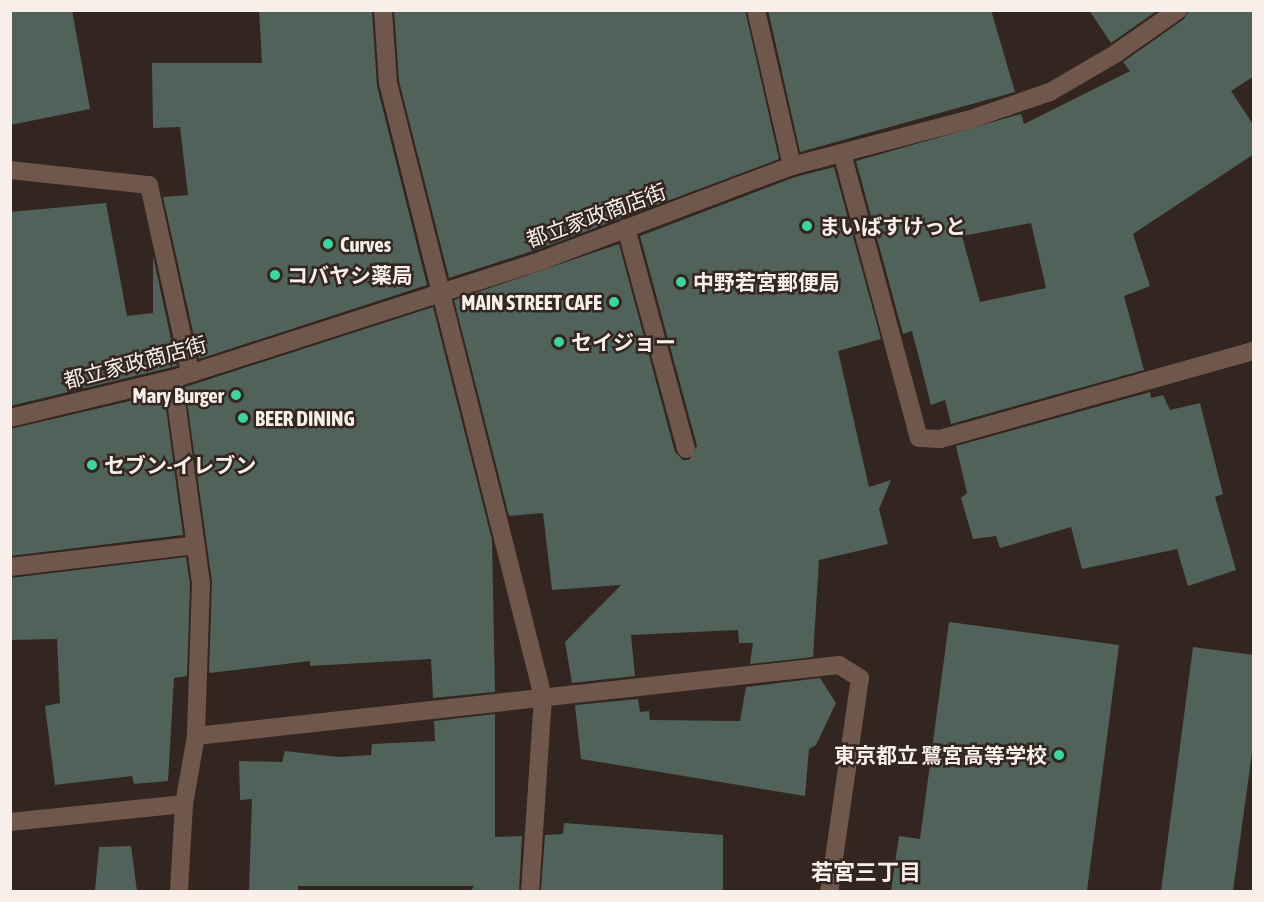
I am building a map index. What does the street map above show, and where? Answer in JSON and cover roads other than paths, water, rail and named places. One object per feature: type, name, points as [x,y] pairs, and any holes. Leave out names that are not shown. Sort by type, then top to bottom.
[{"type":"street","points":[[383,10],[388,83],[543,697],[530,891]]},
{"type":"street","points":[[756,10],[792,166]]},
{"type":"street","name":"都立家政商店街","points":[[10,418],[181,375],[543,260],[792,166],[971,119],[1050,92],[1115,54],[1178,10]]},
{"type":"street","points":[[842,153],[919,438],[940,439],[1254,351]]},
{"type":"street","points":[[10,170],[149,185],[181,375],[201,583],[196,736],[184,804],[179,891]]},
{"type":"street","points":[[626,228],[686,449]]},
{"type":"street","points":[[10,567],[196,545]]},
{"type":"street","points":[[196,736],[839,665],[860,678],[829,891]]},
{"type":"street","points":[[10,822],[184,804]]},
{"type":"place","name":"まいばすけっと","points":[[807,226]]},
{"type":"place","name":"Curves","points":[[328,244]]},
{"type":"place","name":"コバヤシ薬局","points":[[275,275]]},
{"type":"place","name":"中野若宮郵便局","points":[[681,282]]},
{"type":"place","name":"MAIN STREET CAFE","points":[[614,302]]},
{"type":"place","name":"セイジョー","points":[[559,342]]},
{"type":"place","name":"Mary Burger","points":[[236,395]]},
{"type":"place","name":"BEER DINING","points":[[243,418]]},
{"type":"place","name":"セブン-イレブン","points":[[92,465]]},
{"type":"place","name":"東京都立 鷺宮高等学校","points":[[1059,755]]},
{"type":"district","name":"若宮三丁目","points":[[866,873]]}]
